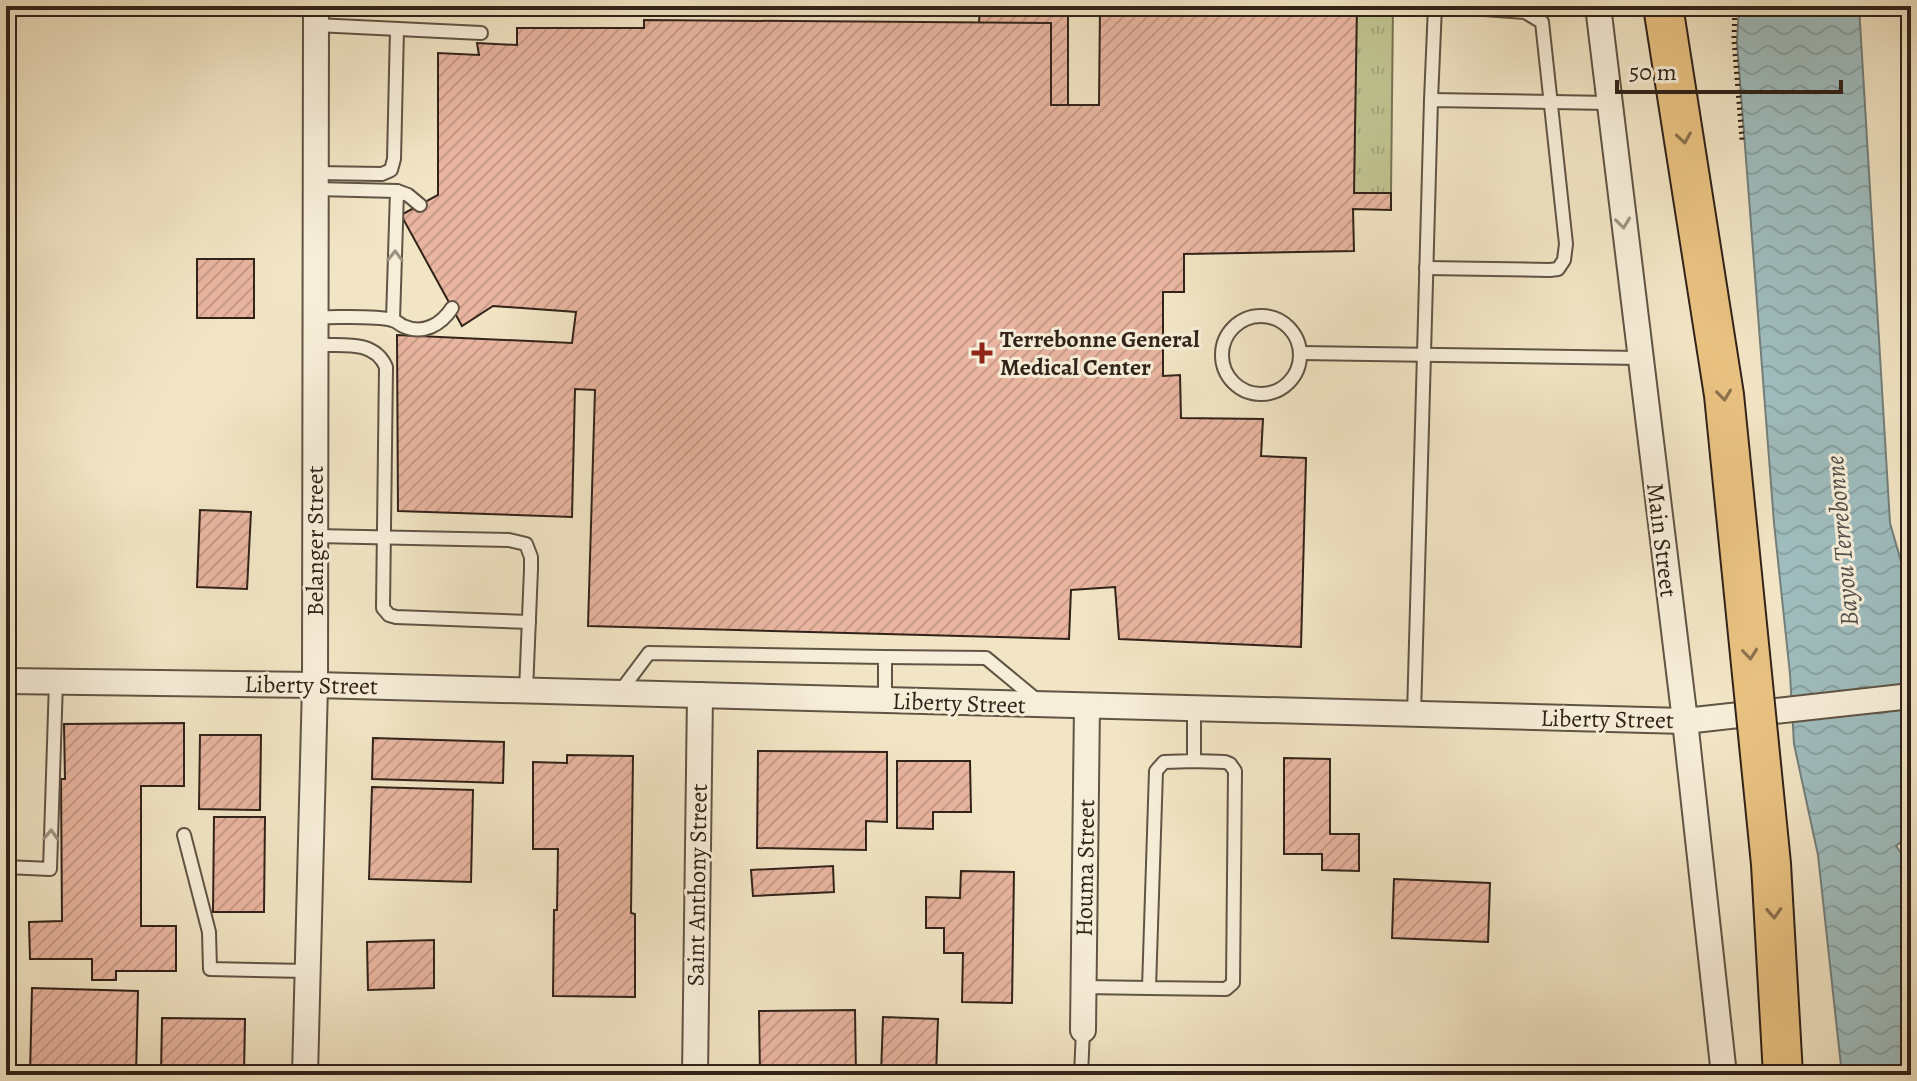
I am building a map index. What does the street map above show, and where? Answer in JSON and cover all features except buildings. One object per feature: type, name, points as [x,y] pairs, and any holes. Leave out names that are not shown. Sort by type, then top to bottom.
[{"type":"main road","points":[[1663,6],[1724,395],[1771,864],[1783,1075]]},
{"type":"street","name":"Main Street","points":[[1598,6],[1685,721],[1724,1075]]},
{"type":"street","name":"Belanger Street","points":[[305,1075],[315,685],[316,16]]},
{"type":"street","name":"Liberty Street","points":[[6,681],[315,685],[1685,721],[1911,696]]},
{"type":"street","name":"Saint Anthony Street","points":[[695,1075],[700,695]]},
{"type":"street","name":"Houma Street","points":[[1083,1030],[1087,706]]},
{"type":"lane","points":[[1414,715],[1435,6]]},
{"type":"lane","points":[[1426,268],[1558,269],[1564,260],[1566,244],[1542,22],[1525,12],[1443,6]]},
{"type":"lane","points":[[316,16],[397,29],[481,33]]},
{"type":"lane","points":[[316,181],[382,174],[391,170],[394,159],[397,29]]},
{"type":"lane","points":[[1431,100],[1609,103]]},
{"type":"lane","points":[[316,181],[397,191],[420,205]]},
{"type":"lane","points":[[393,320],[397,191]]},
{"type":"lane","points":[[315,317],[393,320],[405,327],[419,329],[435,326],[445,319],[452,308]]},
{"type":"lane","points":[[1253,316],[1267,316],[1290,328],[1300,353],[1299,366],[1285,387],[1261,395],[1237,387],[1228,377],[1222,353],[1231,329],[1253,316]]},
{"type":"lane","points":[[315,345],[367,348],[382,359],[386,367],[383,608],[389,615],[529,622]]},
{"type":"lane","points":[[1300,353],[1639,358]]},
{"type":"lane","points":[[315,536],[509,540],[526,544],[531,557],[526,691]]},
{"type":"lane","points":[[619,693],[649,653],[986,658],[1044,705]]},
{"type":"lane","points":[[885,657],[885,700]]},
{"type":"lane","points":[[6,867],[50,869],[56,681]]},
{"type":"lane","points":[[1194,709],[1194,761]]},
{"type":"lane","points":[[1083,987],[1149,988],[1226,989],[1233,983],[1235,771],[1225,762],[1164,762],[1156,771],[1149,988]]},
{"type":"lane","points":[[184,835],[209,932],[210,969],[308,971]]},
{"type":"lane","points":[[1081,1075],[1083,1030]]},
{"type":"path","points":[[1735,6],[1734,40],[1742,140]]},
{"type":"green space","points":[[1355,6],[1393,6],[1391,193],[1354,193]]},
{"type":"water","name":"Bayou Terrebonne","points":[[1739,6],[1859,6],[1890,523],[1911,596],[1911,834],[1896,846],[1905,858],[1911,854],[1911,1075],[1842,1075],[1818,855],[1794,744],[1737,42]]},
{"type":"place","name":"Terrebonne General Medical Center","points":[[982,353]]}]
